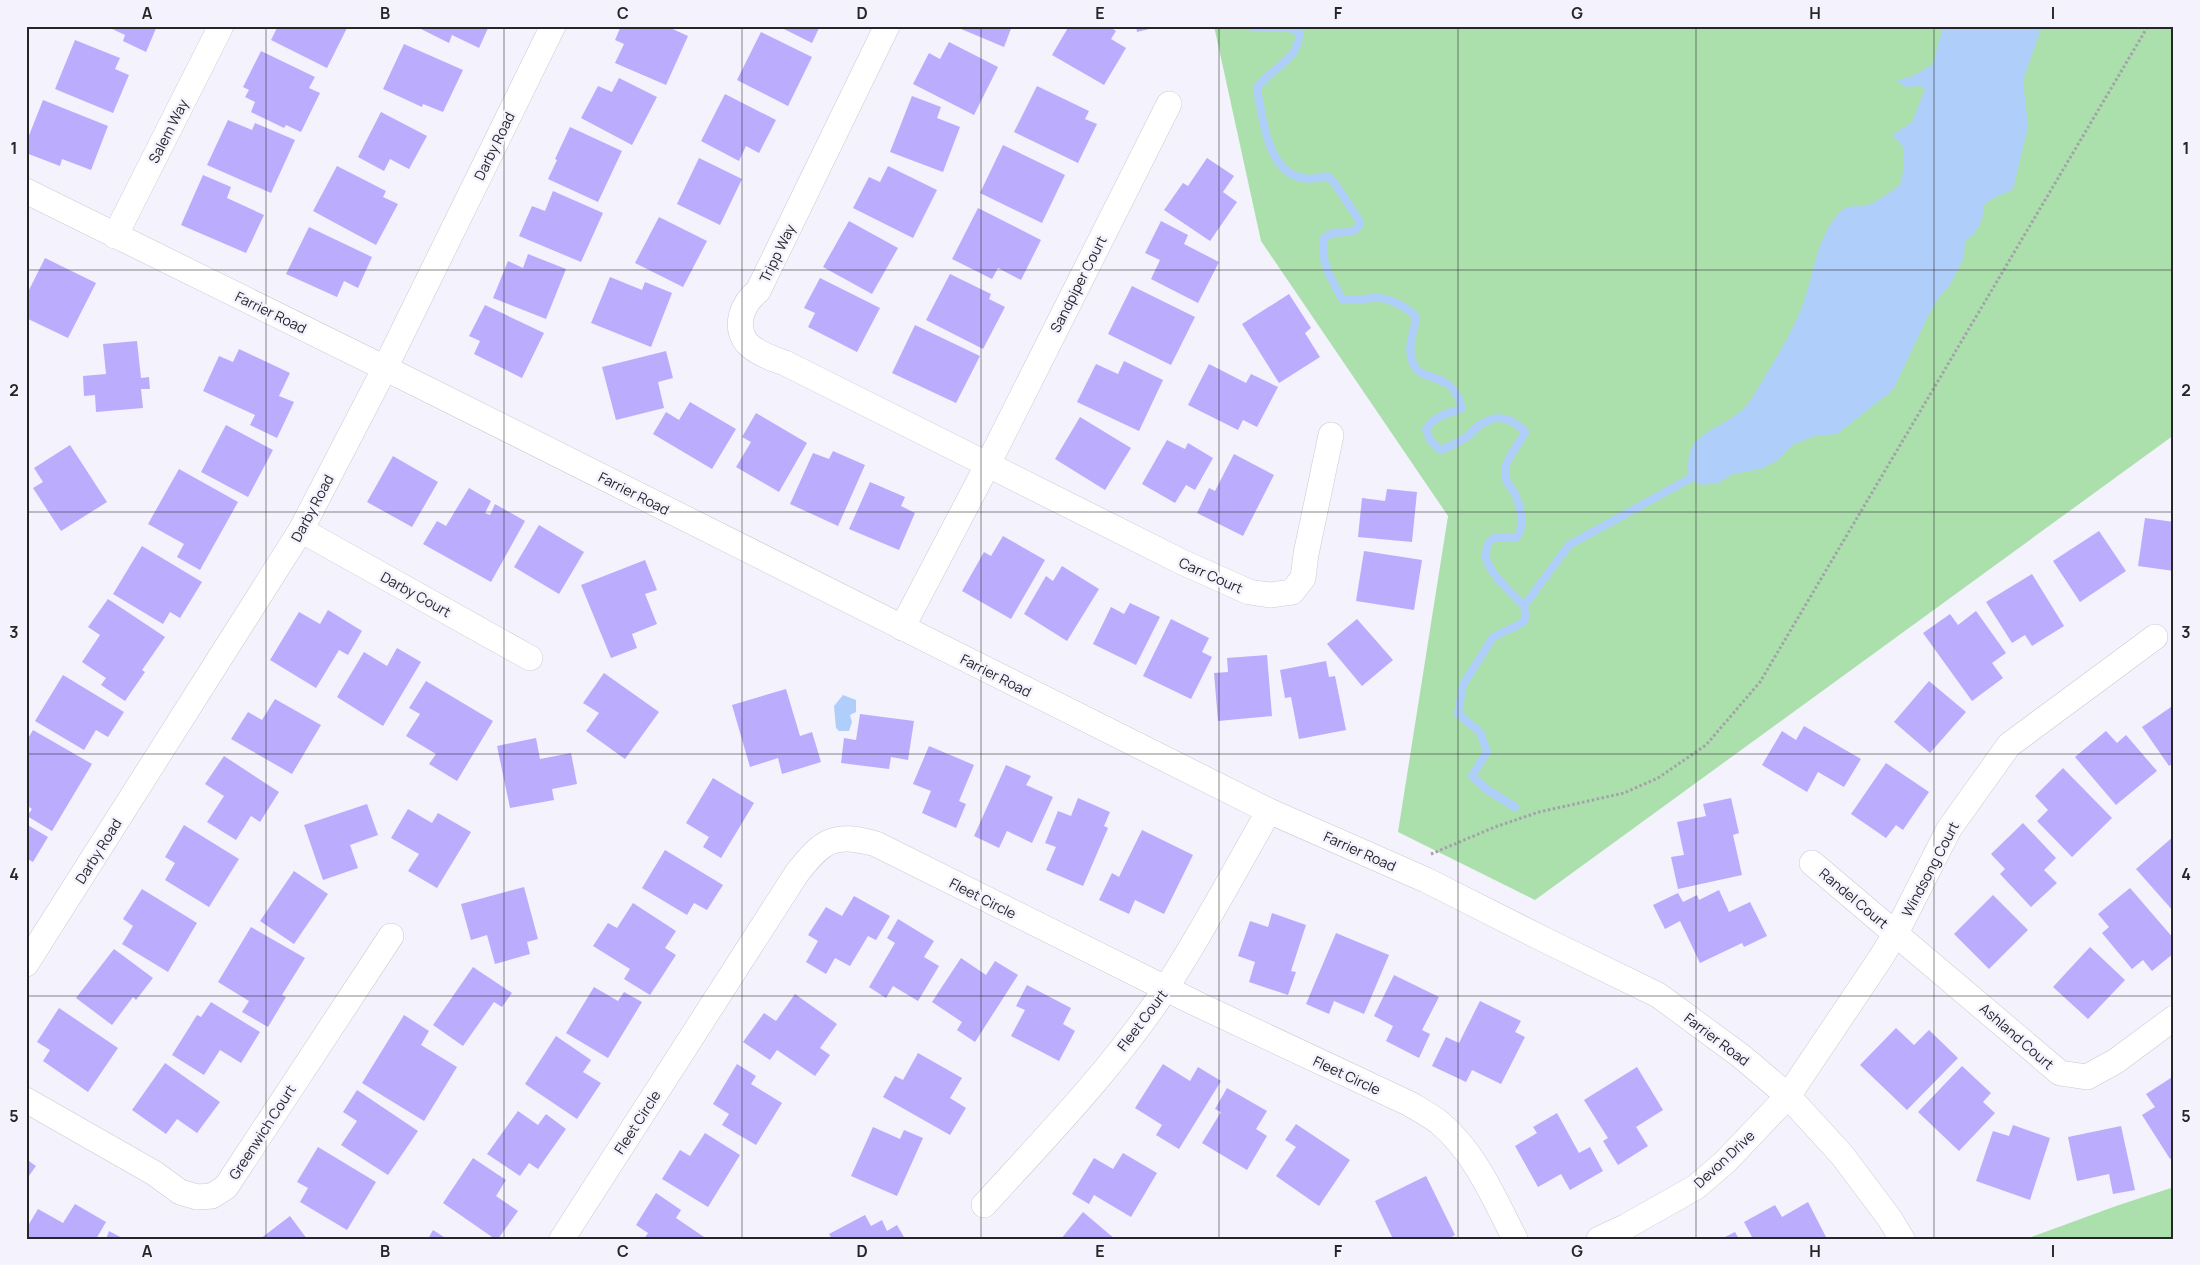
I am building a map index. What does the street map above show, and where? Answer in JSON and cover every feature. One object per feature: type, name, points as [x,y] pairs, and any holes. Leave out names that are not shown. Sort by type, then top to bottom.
[{"type":"street","name":"Salem Way","points":[[115,236],[221,26]]},
{"type":"street","name":"Darby Road","points":[[26,964],[301,530],[385,368],[553,26]]},
{"type":"street","name":"Tripp Way","points":[[887,26],[758,291],[743,308],[741,320],[742,334],[748,344],[772,358],[786,363],[988,464]]},
{"type":"street","name":"Sandpiper Court","points":[[902,628],[988,464],[1169,104]]},
{"type":"street","name":"Farrier Road","points":[[26,191],[385,368],[1269,811],[1426,880],[1658,995],[1741,1056],[1788,1096],[1842,1155],[1890,1219],[1902,1239]]},
{"type":"street","name":"Carr Court","points":[[988,464],[1182,562],[1250,592],[1270,595],[1292,592],[1303,578],[1306,554],[1331,435]]},
{"type":"street","name":"Darby Court","points":[[301,530],[530,658]]},
{"type":"street","name":"Windsong Court","points":[[1788,1096],[1896,933],[1949,829],[2009,745],[2155,637]]},
{"type":"street","name":"Fleet Court","points":[[984,1205],[1091,1087],[1166,988],[1269,811]]},
{"type":"street","name":"Fleet Circle","points":[[562,1239],[797,874],[811,855],[833,839],[858,839],[876,844],[1166,988],[1410,1104],[1439,1122],[1462,1146],[1481,1173],[1515,1239]]},
{"type":"street","name":"Randel Court","points":[[1812,863],[1896,933]]},
{"type":"street","name":"Ashland Court","points":[[1896,933],[2060,1073],[2086,1077],[2116,1061],[2174,1018]]},
{"type":"street","name":"Greenwich Court","points":[[26,1100],[154,1174],[180,1192],[197,1197],[212,1196],[226,1187],[391,936]]},
{"type":"street","name":"Devon Drive","points":[[1599,1239],[1627,1226],[1696,1187],[1725,1162],[1788,1096]]},
{"type":"path","points":[[1428,855],[1495,826],[1539,812],[1624,793],[1658,778],[1706,745],[1760,682],[2148,26]]},
{"type":"green space","points":[[1214,26],[2174,26],[2174,435],[1535,900],[1398,832],[1448,516],[1261,241]]},
{"type":"green space","points":[[2174,1187],[2174,1239],[2026,1239],[2116,1206]]},
{"type":"water","points":[[1943,26],[2042,26],[2023,80],[2028,127],[2013,189],[1984,205],[1983,216],[1979,226],[1974,234],[1965,241],[1964,257],[1950,285],[1930,312],[1893,390],[1837,434],[1815,436],[1792,445],[1778,460],[1761,469],[1733,474],[1718,483],[1702,485],[1689,479],[1688,464],[1690,452],[1695,443],[1701,436],[1730,419],[1744,408],[1755,394],[1786,341],[1804,301],[1820,248],[1831,223],[1846,208],[1869,205],[1900,185],[1904,168],[1903,147],[1892,135],[1912,122],[1925,89],[1921,86],[1906,87],[1896,80],[1911,77],[1933,64]]},
{"type":"water","points":[[843,695],[856,700],[856,712],[850,715],[852,722],[849,731],[839,731],[836,728],[834,706]]},
{"type":"building","points":[[106,26],[157,26],[146,52],[123,41],[125,35]]},
{"type":"building","points":[[278,26],[348,26],[327,68],[271,40]]},
{"type":"building","points":[[415,26],[489,26],[479,48],[452,35],[449,43]]},
{"type":"building","points":[[621,26],[666,26],[688,36],[666,85],[615,63],[624,44],[615,40]]},
{"type":"building","points":[[778,26],[820,26],[812,43]]},
{"type":"building","points":[[954,26],[1012,26],[1004,47]]},
{"type":"building","points":[[1069,26],[1108,26],[1116,31],[1111,39],[1126,48],[1104,85],[1052,55]]},
{"type":"building","points":[[1136,26],[1157,26],[1157,27],[1137,32]]},
{"type":"building","points":[[761,32],[812,57],[788,106],[737,80]]},
{"type":"building","points":[[75,40],[120,58],[115,69],[129,75],[113,113],[55,89]]},
{"type":"building","points":[[949,42],[998,67],[974,115],[913,84],[929,53],[940,59]]},
{"type":"building","points":[[404,44],[463,70],[443,112],[423,104],[422,107],[383,89]]},
{"type":"building","points":[[261,51],[315,77],[309,88],[320,93],[301,132],[286,125],[284,128],[251,112],[255,102],[245,97],[249,90],[243,87]]},
{"type":"building","points":[[619,78],[657,97],[632,145],[581,118],[598,86],[612,92]]},
{"type":"building","points":[[1037,86],[1089,111],[1085,119],[1097,124],[1078,163],[1014,132]]},
{"type":"building","points":[[725,94],[776,120],[759,153],[746,146],[739,161],[701,141]]},
{"type":"building","points":[[912,96],[941,107],[937,118],[960,127],[943,172],[890,152]]},
{"type":"building","points":[[43,100],[108,126],[91,170],[62,159],[60,166],[26,153],[26,143]]},
{"type":"building","points":[[381,112],[427,136],[409,169],[390,159],[384,171],[358,157]]},
{"type":"building","points":[[228,120],[252,130],[255,123],[295,140],[271,193],[207,165]]},
{"type":"building","points":[[570,127],[622,151],[598,202],[548,179]]},
{"type":"building","points":[[1003,145],[1065,175],[1042,223],[980,193]]},
{"type":"building","points":[[699,158],[742,179],[720,225],[677,204]]},
{"type":"building","points":[[1207,158],[1234,176],[1223,192],[1237,202],[1210,241],[1164,210],[1183,183],[1188,186]]},
{"type":"building","points":[[337,166],[386,191],[383,197],[398,204],[376,245],[313,211]]},
{"type":"building","points":[[888,166],[937,190],[913,238],[853,208],[869,177],[880,182]]},
{"type":"building","points":[[203,175],[231,187],[227,198],[264,215],[246,253],[181,225]]},
{"type":"building","points":[[553,191],[603,213],[581,262],[519,236],[532,206],[545,211]]},
{"type":"building","points":[[978,208],[1041,240],[1021,280],[998,268],[992,279],[952,259]]},
{"type":"building","points":[[659,217],[707,241],[683,287],[635,263]]},
{"type":"building","points":[[849,221],[898,248],[872,294],[823,267]]},
{"type":"building","points":[[1161,221],[1188,235],[1184,244],[1219,262],[1198,303],[1151,279],[1160,260],[1145,253]]},
{"type":"building","points":[[309,227],[372,257],[358,288],[344,281],[337,297],[286,274]]},
{"type":"building","points":[[528,254],[566,269],[546,319],[493,298],[508,261],[523,268]]},
{"type":"building","points":[[45,258],[96,283],[68,338],[26,318],[26,296]]},
{"type":"building","points":[[950,274],[991,294],[989,299],[1005,307],[983,349],[926,320]]},
{"type":"building","points":[[610,277],[642,290],[645,282],[672,293],[651,347],[591,323]]},
{"type":"building","points":[[820,278],[880,308],[857,352],[808,327],[815,313],[804,308]]},
{"type":"building","points":[[1132,286],[1195,317],[1171,365],[1108,334]]},
{"type":"building","points":[[1289,294],[1311,328],[1305,333],[1320,357],[1279,383],[1242,324]]},
{"type":"building","points":[[485,305],[544,333],[522,378],[474,354],[480,341],[469,336]]},
{"type":"building","points":[[915,325],[980,356],[956,403],[892,373]]},
{"type":"building","points":[[137,341],[141,378],[149,377],[150,389],[141,389],[143,408],[96,412],[95,395],[84,396],[83,376],[106,374],[103,344]]},
{"type":"building","points":[[239,349],[290,373],[279,396],[294,402],[277,438],[250,425],[255,415],[203,391],[219,356],[233,362]]},
{"type":"building","points":[[666,351],[673,378],[658,382],[664,408],[616,420],[602,367]]},
{"type":"building","points":[[1124,361],[1163,380],[1139,431],[1077,402],[1096,364],[1118,374]]},
{"type":"building","points":[[1209,364],[1246,383],[1251,374],[1278,387],[1257,427],[1243,420],[1238,430],[1188,405]]},
{"type":"building","points":[[690,402],[736,429],[712,469],[653,434],[666,412],[679,420]]},
{"type":"building","points":[[756,413],[807,443],[779,492],[736,467],[751,442],[742,437]]},
{"type":"building","points":[[1080,417],[1131,448],[1105,490],[1055,459]]},
{"type":"building","points":[[226,425],[273,450],[248,497],[201,472]]},
{"type":"building","points":[[1167,440],[1185,449],[1188,443],[1213,458],[1195,490],[1186,485],[1175,503],[1142,484]]},
{"type":"building","points":[[70,445],[107,502],[61,531],[33,488],[43,482],[34,468]]},
{"type":"building","points":[[833,451],[865,465],[838,526],[790,504],[813,453],[829,459]]},
{"type":"building","points":[[1234,454],[1274,475],[1243,536],[1197,513],[1209,488],[1215,491]]},
{"type":"building","points":[[393,456],[438,482],[412,527],[367,502]]},
{"type":"building","points":[[179,469],[238,502],[200,570],[177,557],[184,544],[148,524]]},
{"type":"building","points":[[870,482],[905,497],[901,506],[915,513],[899,550],[849,529]]},
{"type":"building","points":[[469,488],[491,501],[485,513],[490,515],[495,504],[525,521],[491,582],[423,544],[437,521],[446,526]]},
{"type":"building","points":[[1387,489],[1417,492],[1412,542],[1358,537],[1362,498],[1385,501]]},
{"type":"building","points":[[2145,518],[2174,522],[2174,571],[2138,566]]},
{"type":"building","points":[[539,525],[584,552],[559,594],[514,567]]},
{"type":"building","points":[[2099,531],[2126,571],[2080,602],[2053,561]]},
{"type":"building","points":[[1003,536],[1045,560],[1011,619],[962,591],[984,552],[991,556]]},
{"type":"building","points":[[142,546],[202,582],[180,618],[170,612],[163,624],[113,594]]},
{"type":"building","points":[[1364,551],[1422,560],[1414,610],[1356,601]]},
{"type":"building","points":[[645,560],[657,590],[645,594],[657,624],[632,634],[637,648],[611,658],[581,585]]},
{"type":"building","points":[[1062,566],[1099,589],[1067,641],[1024,614],[1046,576],[1053,581]]},
{"type":"building","points":[[2032,574],[2064,626],[2032,646],[2025,635],[2012,643],[1986,602]]},
{"type":"building","points":[[108,599],[165,637],[142,670],[145,672],[125,701],[101,685],[106,678],[82,662],[100,635],[88,627]]},
{"type":"building","points":[[1130,603],[1160,617],[1136,665],[1093,644],[1111,607],[1124,614]]},
{"type":"building","points":[[328,610],[362,631],[348,655],[339,650],[316,688],[270,660],[299,612],[320,624]]},
{"type":"building","points":[[1976,611],[2006,653],[1992,663],[2003,678],[1972,701],[1923,633],[1950,614],[1958,625]]},
{"type":"building","points":[[1171,619],[1209,638],[1202,652],[1212,657],[1191,699],[1143,676]]},
{"type":"building","points":[[1357,619],[1393,660],[1362,686],[1327,644]]},
{"type":"building","points":[[397,648],[421,662],[383,726],[337,697],[364,652],[387,666]]},
{"type":"building","points":[[1267,655],[1272,716],[1218,721],[1214,673],[1228,672],[1227,658]]},
{"type":"building","points":[[1326,661],[1329,677],[1335,676],[1346,730],[1299,739],[1291,697],[1285,698],[1280,670]]},
{"type":"building","points":[[604,673],[659,712],[625,759],[586,731],[599,713],[583,703]]},
{"type":"building","points":[[63,675],[124,712],[108,737],[96,730],[84,750],[35,721]]},
{"type":"building","points":[[426,681],[493,721],[457,781],[429,764],[436,754],[406,736],[420,714],[409,708]]},
{"type":"building","points":[[1929,681],[1966,712],[1930,753],[1894,722]]},
{"type":"building","points":[[786,689],[800,736],[812,732],[821,762],[782,774],[778,758],[750,767],[732,705]]},
{"type":"building","points":[[275,699],[321,725],[292,774],[231,739],[248,712],[262,720]]},
{"type":"building","points":[[2174,705],[2174,762],[2169,766],[2142,727]]},
{"type":"building","points":[[860,714],[914,721],[908,760],[891,757],[889,769],[841,763],[844,738],[856,740]]},
{"type":"building","points":[[1804,726],[1861,759],[1844,787],[1818,772],[1807,792],[1762,765],[1782,731],[1796,740]]},
{"type":"building","points":[[33,730],[92,764],[52,831],[27,816],[32,809],[26,805],[26,767],[28,764],[26,763],[26,742]]},
{"type":"building","points":[[2106,731],[2117,743],[2126,735],[2157,771],[2116,805],[2075,757]]},
{"type":"building","points":[[536,738],[540,759],[571,753],[577,784],[552,789],[554,800],[510,808],[497,746]]},
{"type":"building","points":[[929,746],[974,765],[959,801],[966,804],[956,828],[922,813],[931,791],[913,784]]},
{"type":"building","points":[[224,756],[279,792],[260,822],[251,816],[236,840],[207,822],[224,796],[205,784]]},
{"type":"building","points":[[1886,763],[1929,792],[1903,830],[1896,825],[1886,838],[1851,814]]},
{"type":"building","points":[[1006,765],[1031,776],[1026,785],[1053,797],[1032,843],[1007,831],[999,848],[974,836]]},
{"type":"building","points":[[2063,768],[2112,818],[2072,857],[2037,821],[2048,810],[2035,796]]},
{"type":"building","points":[[713,778],[754,803],[721,858],[703,847],[709,837],[686,823]]},
{"type":"building","points":[[1078,798],[1110,812],[1104,826],[1108,828],[1083,886],[1046,870],[1056,847],[1045,843],[1058,811],[1071,816]]},
{"type":"building","points":[[1731,798],[1739,833],[1733,835],[1742,875],[1678,889],[1671,857],[1684,855],[1677,822],[1706,816],[1703,804]]},
{"type":"building","points":[[367,804],[378,835],[350,845],[358,868],[323,880],[304,825]]},
{"type":"building","points":[[408,809],[432,823],[438,813],[471,832],[437,888],[408,871],[419,854],[391,838]]},
{"type":"building","points":[[2023,823],[2056,858],[2044,870],[2057,883],[2031,907],[2000,874],[2005,869],[1991,854]]},
{"type":"building","points":[[26,824],[48,837],[33,862],[26,858]]},
{"type":"building","points":[[184,825],[239,859],[209,907],[165,880],[175,863],[165,857]]},
{"type":"building","points":[[1142,830],[1193,855],[1164,914],[1135,900],[1129,914],[1099,900],[1112,873],[1119,877]]},
{"type":"building","points":[[2174,836],[2174,912],[2136,869]]},
{"type":"building","points":[[665,850],[723,885],[707,910],[694,903],[687,915],[642,888]]},
{"type":"building","points":[[294,871],[328,894],[294,944],[260,921]]},
{"type":"building","points":[[524,887],[538,939],[527,942],[530,954],[495,964],[487,935],[471,940],[461,904]]},
{"type":"building","points":[[2130,888],[2174,939],[2174,953],[2152,971],[2143,960],[2132,969],[2102,933],[2109,927],[2098,914]]},
{"type":"building","points":[[142,889],[197,923],[168,972],[122,944],[133,926],[123,919]]},
{"type":"building","points":[[1719,890],[1729,912],[1750,902],[1767,936],[1744,947],[1742,943],[1700,963],[1680,921],[1665,929],[1653,905],[1678,893],[1683,902],[1697,895],[1699,900]]},
{"type":"building","points":[[1993,895],[2028,930],[1989,969],[1954,934]]},
{"type":"building","points":[[854,896],[890,916],[876,940],[868,936],[850,966],[835,958],[826,974],[806,962],[818,941],[808,935],[826,907],[842,916]]},
{"type":"building","points":[[633,903],[676,931],[665,948],[676,955],[650,995],[624,979],[630,969],[593,946],[608,923],[617,928]]},
{"type":"building","points":[[1272,913],[1306,925],[1291,971],[1296,972],[1288,995],[1249,982],[1255,962],[1238,956],[1250,921],[1268,927]]},
{"type":"building","points":[[898,919],[934,941],[924,957],[939,966],[918,1001],[893,986],[886,998],[869,987],[895,943],[887,938]]},
{"type":"building","points":[[251,927],[305,958],[282,995],[286,997],[268,1027],[242,1012],[249,1001],[218,982]]},
{"type":"building","points":[[1336,933],[1389,955],[1364,1014],[1334,1001],[1329,1014],[1306,1004]]},
{"type":"building","points":[[2090,947],[2125,980],[2088,1019],[2053,987]]},
{"type":"building","points":[[114,949],[153,978],[136,1000],[133,997],[112,1025],[76,998]]},
{"type":"building","points":[[961,958],[986,975],[995,961],[1018,975],[975,1042],[957,1030],[962,1022],[932,1002]]},
{"type":"building","points":[[473,967],[512,993],[502,1007],[494,1002],[463,1046],[433,1025]]},
{"type":"building","points":[[1394,975],[1439,997],[1422,1030],[1430,1034],[1419,1058],[1386,1041],[1393,1026],[1374,1016]]},
{"type":"building","points":[[1027,985],[1071,1008],[1063,1024],[1075,1031],[1059,1061],[1011,1036],[1025,1010],[1016,1006]]},
{"type":"building","points":[[594,987],[618,1001],[624,992],[642,1002],[608,1058],[566,1033]]},
{"type":"building","points":[[795,994],[837,1024],[820,1048],[830,1055],[815,1076],[777,1050],[770,1060],[743,1042],[764,1013],[776,1021]]},
{"type":"building","points":[[1480,1001],[1521,1021],[1515,1032],[1525,1037],[1501,1084],[1472,1070],[1466,1082],[1432,1066],[1446,1037],[1459,1043]]},
{"type":"building","points":[[211,1002],[260,1032],[241,1063],[220,1050],[204,1075],[172,1055],[197,1015],[201,1017]]},
{"type":"building","points":[[59,1008],[118,1048],[88,1092],[43,1061],[50,1050],[37,1042]]},
{"type":"building","points":[[404,1015],[429,1031],[421,1045],[457,1067],[424,1121],[362,1083]]},
{"type":"building","points":[[1896,1028],[1914,1045],[1929,1030],[1958,1058],[1907,1110],[1860,1065]]},
{"type":"building","points":[[556,1036],[591,1060],[583,1072],[601,1083],[577,1119],[525,1084]]},
{"type":"building","points":[[918,1053],[962,1078],[950,1098],[966,1108],[950,1135],[883,1097],[895,1076],[903,1080]]},
{"type":"building","points":[[165,1063],[220,1102],[197,1133],[177,1119],[166,1134],[132,1110]]},
{"type":"building","points":[[737,1064],[756,1076],[751,1084],[782,1103],[756,1145],[722,1125],[729,1114],[713,1104]]},
{"type":"building","points":[[1163,1064],[1190,1081],[1198,1067],[1221,1081],[1179,1149],[1156,1135],[1162,1125],[1135,1108]]},
{"type":"building","points":[[1962,1066],[1991,1093],[1983,1102],[1995,1113],[1959,1151],[1918,1112]]},
{"type":"building","points":[[1637,1067],[1663,1110],[1636,1127],[1648,1146],[1618,1165],[1603,1141],[1608,1138],[1584,1100]]},
{"type":"building","points":[[2174,1076],[2174,1156],[2170,1159],[2142,1115],[2155,1107],[2146,1094]]},
{"type":"building","points":[[1227,1088],[1267,1111],[1256,1129],[1267,1136],[1247,1170],[1202,1143],[1221,1112],[1215,1109]]},
{"type":"building","points":[[357,1090],[418,1131],[388,1175],[341,1145],[357,1121],[343,1112]]},
{"type":"building","points":[[518,1111],[538,1125],[546,1114],[566,1129],[538,1169],[529,1163],[520,1176],[487,1154]]},
{"type":"building","points":[[1557,1113],[1579,1153],[1590,1147],[1603,1171],[1570,1190],[1561,1174],[1538,1187],[1515,1146],[1537,1133],[1533,1127]]},
{"type":"building","points":[[1296,1124],[1350,1160],[1319,1206],[1276,1176],[1296,1147],[1285,1140]]},
{"type":"building","points":[[2013,1125],[2050,1138],[2030,1200],[1976,1181],[1993,1131],[2009,1136]]},
{"type":"building","points":[[2121,1126],[2135,1190],[2113,1194],[2109,1174],[2077,1181],[2068,1137]]},
{"type":"building","points":[[873,1127],[900,1139],[904,1130],[923,1138],[897,1196],[851,1176]]},
{"type":"building","points":[[705,1133],[740,1155],[708,1207],[662,1179],[680,1150],[690,1156]]},
{"type":"building","points":[[318,1147],[376,1182],[347,1230],[300,1202],[308,1188],[297,1182]]},
{"type":"building","points":[[1123,1153],[1157,1173],[1131,1217],[1094,1195],[1089,1204],[1072,1194],[1094,1158],[1113,1169]]},
{"type":"building","points":[[473,1158],[506,1180],[496,1196],[518,1211],[498,1239],[495,1239],[443,1203]]},
{"type":"building","points":[[26,1159],[36,1166],[26,1180]]},
{"type":"building","points":[[1426,1176],[1455,1235],[1448,1239],[1393,1239],[1375,1201]]},
{"type":"building","points":[[656,1193],[681,1210],[676,1218],[707,1239],[644,1239],[648,1233],[636,1225]]},
{"type":"building","points":[[1808,1202],[1827,1239],[1753,1239],[1744,1222],[1775,1205],[1782,1217]]},
{"type":"building","points":[[75,1204],[106,1222],[96,1239],[26,1239],[26,1229],[38,1209],[63,1223]]},
{"type":"building","points":[[1083,1212],[1115,1239],[1061,1239]]},
{"type":"building","points":[[865,1215],[871,1226],[882,1220],[887,1231],[897,1225],[905,1239],[832,1239],[829,1234]]},
{"type":"building","points":[[290,1216],[307,1239],[260,1239]]},
{"type":"building","points":[[433,1230],[447,1239],[428,1239]]},
{"type":"building","points":[[109,1231],[124,1239],[106,1239]]},
{"type":"building","points":[[1735,1232],[1739,1239],[1721,1239]]},
{"type":"waterway","points":[[1250,26],[1256,28],[1281,27],[1299,32],[1298,42],[1290,57],[1257,88],[1267,137],[1273,153],[1282,166],[1293,175],[1308,179],[1327,176],[1334,182],[1359,220],[1359,226],[1353,231],[1334,233],[1324,238],[1323,254],[1325,262],[1342,299],[1383,298],[1404,307],[1413,314],[1416,317],[1410,346],[1413,363],[1420,372],[1449,385],[1459,398],[1461,409],[1441,416],[1429,425],[1426,430],[1430,440],[1440,450],[1459,442],[1480,424],[1495,418],[1511,421],[1525,432],[1507,462],[1505,473],[1507,482],[1515,494],[1519,505],[1522,522],[1521,528],[1516,538],[1494,538],[1489,542],[1486,554],[1492,571],[1524,606]]},
{"type":"waterway","points":[[1515,807],[1486,789],[1472,776],[1487,752],[1480,732],[1458,714],[1463,685],[1493,637],[1522,623],[1526,617],[1524,606],[1569,545],[1697,473]]}]
